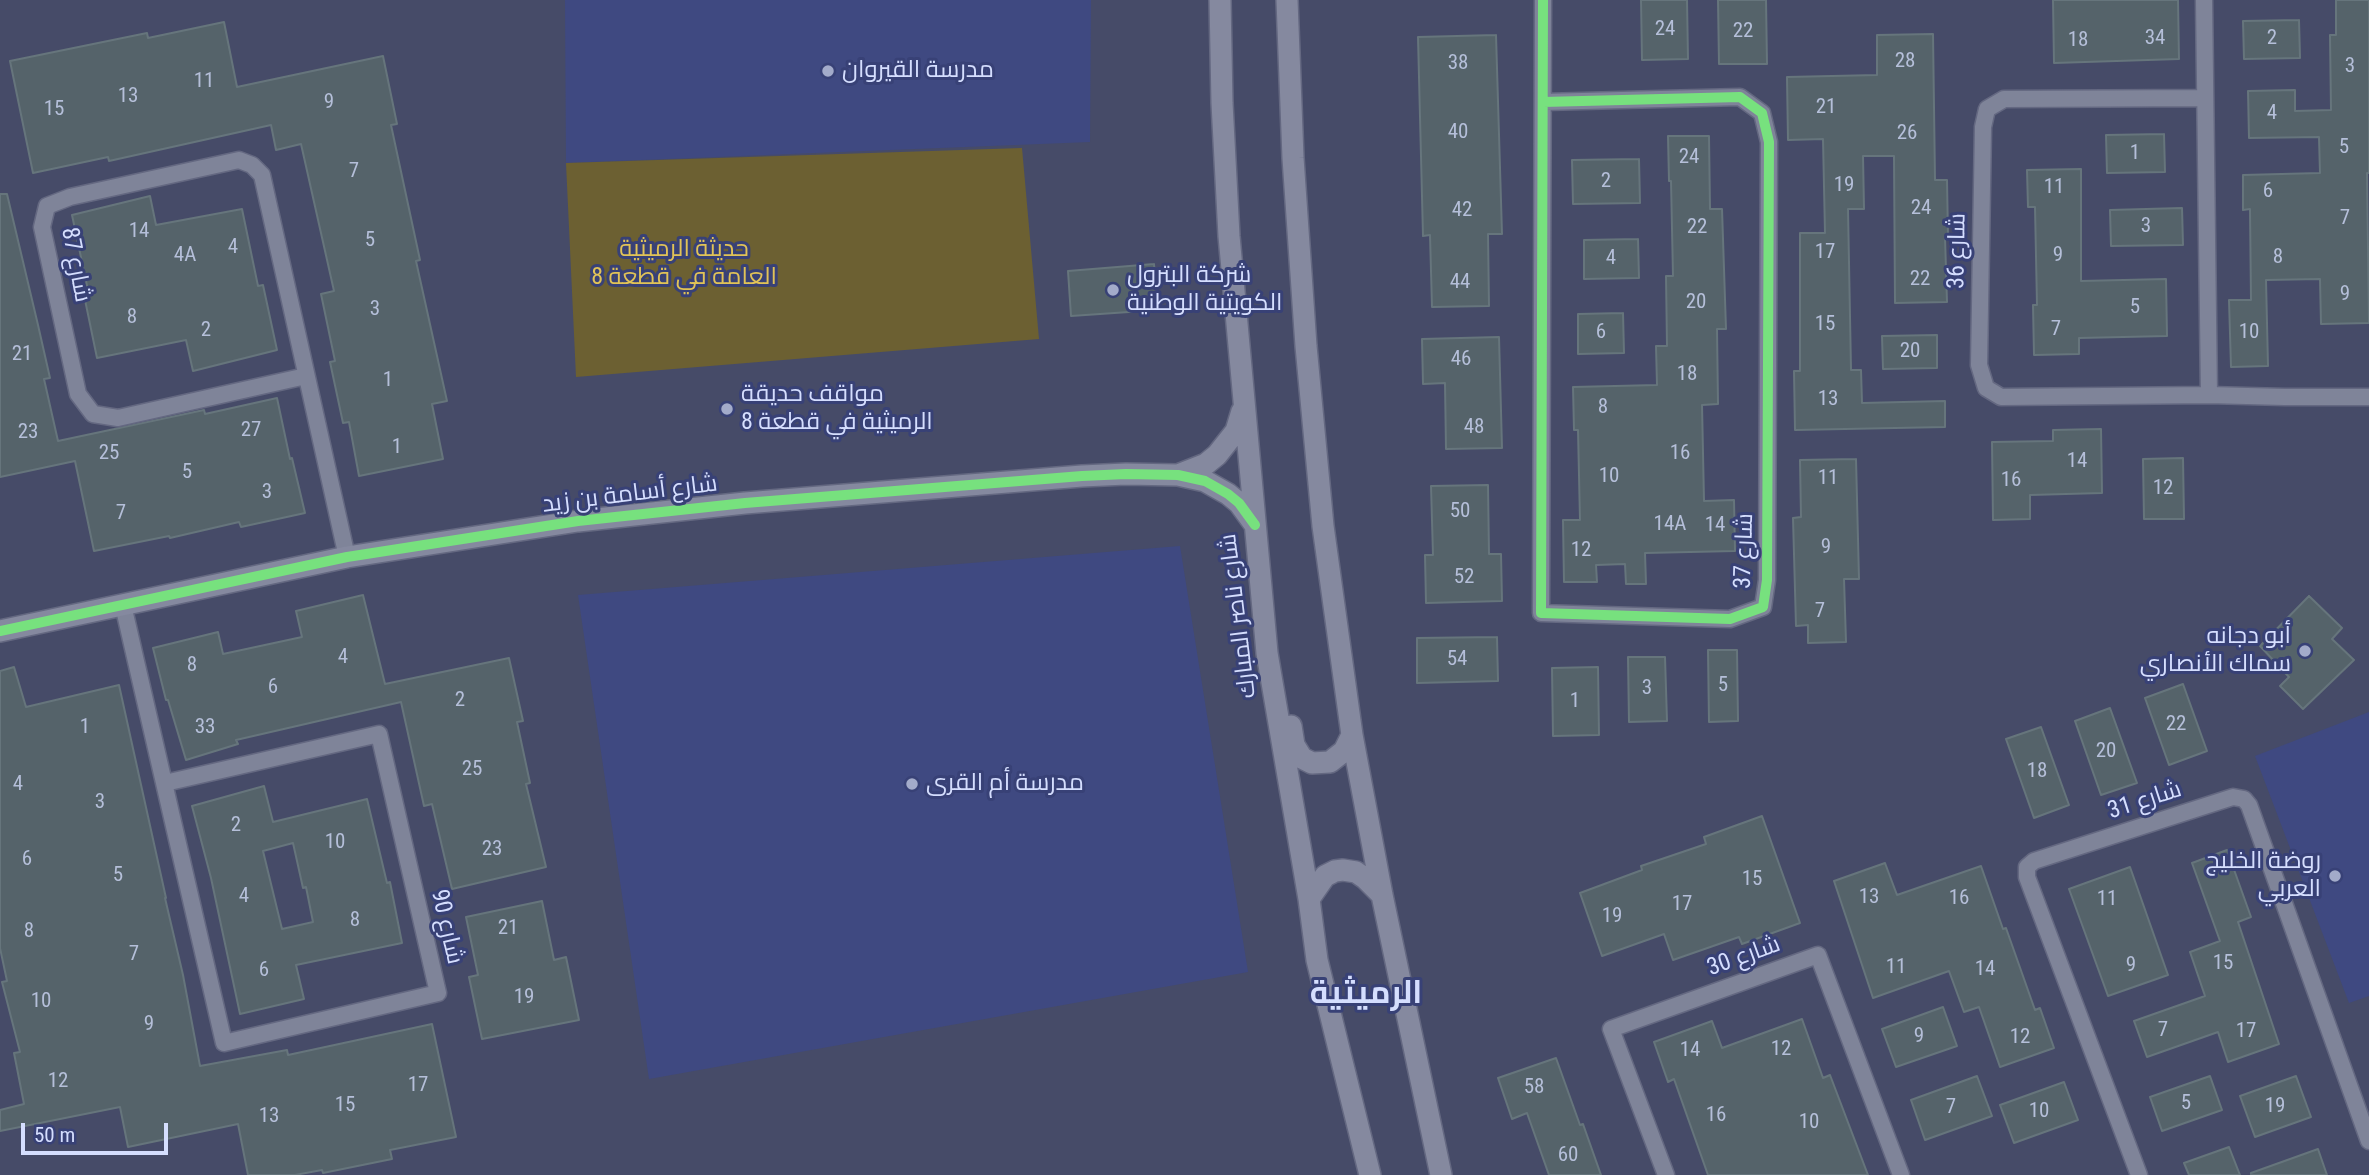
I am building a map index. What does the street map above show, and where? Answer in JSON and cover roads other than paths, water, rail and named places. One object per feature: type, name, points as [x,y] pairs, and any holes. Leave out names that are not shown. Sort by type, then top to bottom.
[{"type":"street","name":"شارع ناصر المبارك","points":[[1220,0],[1229,236],[1267,653],[1317,960],[1370,1175]]},
{"type":"street","points":[[1287,0],[1293,158],[1306,346],[1323,526],[1352,735],[1382,895],[1441,1175]]},
{"type":"street","name":"شارع 37","points":[[1542,0],[1541,613],[1730,619],[1763,607],[1767,580],[1769,142],[1762,113],[1740,97],[1543,102]]},
{"type":"street","points":[[2204,0],[2209,395]]},
{"type":"street","name":"شارع 36","points":[[2204,98],[2004,99],[1987,109],[1983,127],[1979,365],[1986,388],[2001,397],[2369,397]]},
{"type":"street","name":"شارع 87","points":[[306,376],[118,418],[93,414],[78,394],[42,227],[47,206],[70,197],[239,160],[252,165],[262,175],[347,557]]},
{"type":"street","name":"شارع أسامة بن زيد","points":[[1178,475],[1206,464],[1228,444],[1241,417],[1244,403]]},
{"type":"street","name":"شارع أسامة بن زيد","points":[[0,631],[347,557],[578,521],[678,509],[1082,476],[1178,475],[1205,481],[1228,494],[1239,503],[1255,525]]},
{"type":"street","name":"شارع 90","points":[[123,606],[224,1042],[438,993],[379,734],[165,783]]},
{"type":"street","points":[[1267,653],[1281,668],[1294,745],[1302,758],[1312,763],[1330,762],[1344,751],[1352,735]]},
{"type":"street","name":"شارع 31","points":[[2139,1175],[2027,877],[2027,867],[2034,861],[2233,797],[2244,799],[2249,805],[2369,1141]]},
{"type":"street","points":[[1309,899],[1325,876],[1343,870],[1356,872],[1366,878],[1382,895]]},
{"type":"street","name":"شارع 30","points":[[1666,1175],[1611,1029],[1818,955],[1901,1175]]},
{"type":"place","name":"مدرسة القيروان","points":[[828,71]]},
{"type":"place","name":"شركة البترول الكويتية الوطنية","points":[[1113,290]]},
{"type":"place","name":"مواقف حديقة الرميثية في قطعة 8","points":[[727,409]]},
{"type":"place","name":"أبو دجانه سماك الأنصاري","points":[[2305,651]]},
{"type":"place","name":"مدرسة أم القرى","points":[[912,784]]},
{"type":"place","name":"روضة الخليج العربي","points":[[2335,876]]},
{"type":"district","name":"الرميثية","points":[[1366,995]]},
{"type":"park label","name":"حديثة الرميثية العامة في قطعة 8","points":[[684,264]]}]
